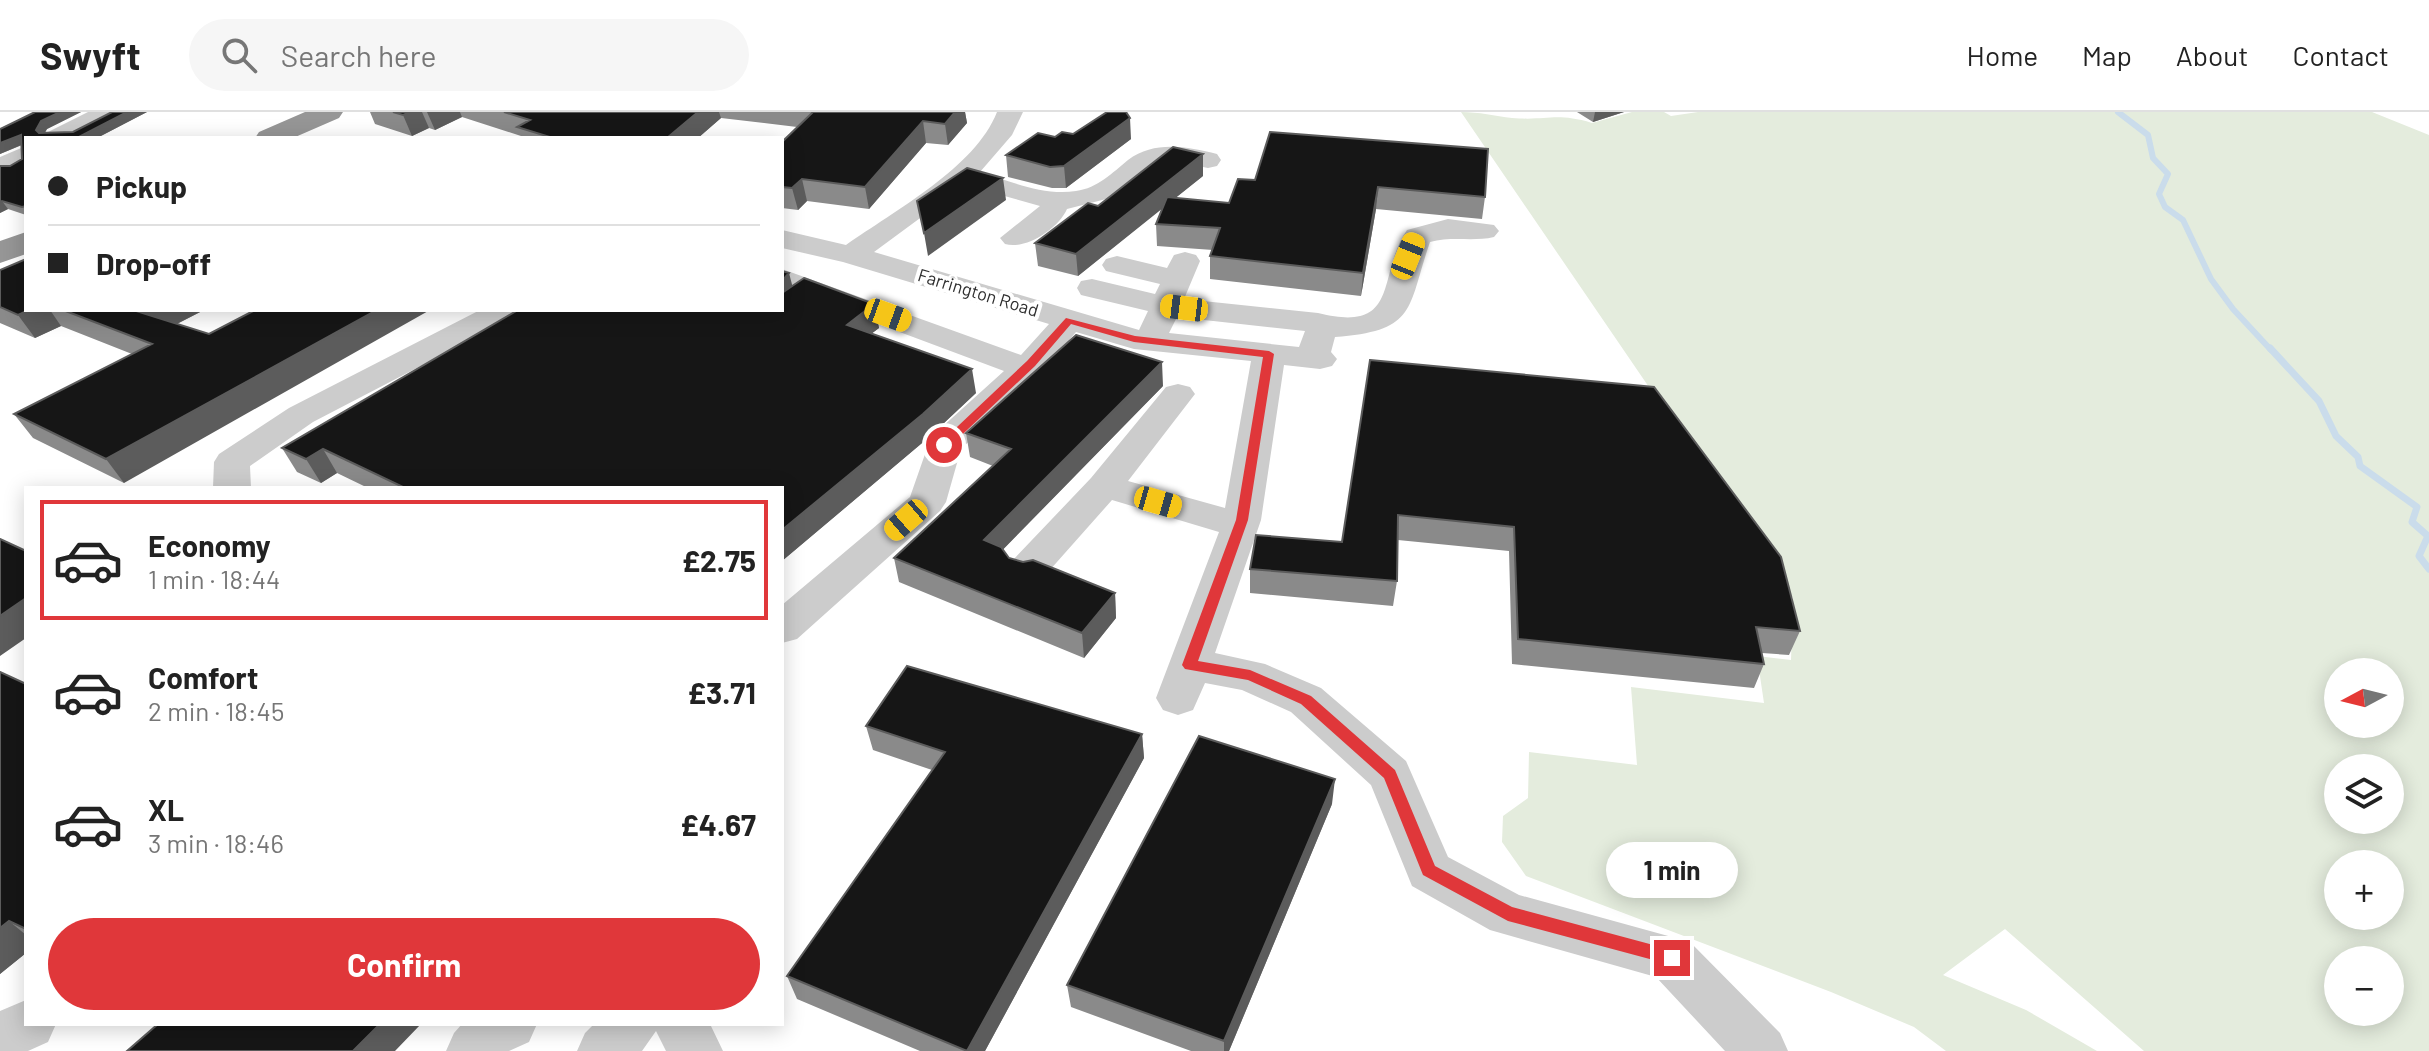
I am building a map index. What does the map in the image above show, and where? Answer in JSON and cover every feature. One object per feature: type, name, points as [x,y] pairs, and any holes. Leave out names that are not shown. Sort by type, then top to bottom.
[{"type":"highway","points":[[275,136],[329,112]]},
{"type":"highway","points":[[0,253],[24,243]]},
{"type":"street","points":[[61,136],[107,112]]},
{"type":"street","points":[[851,255],[960,175],[1008,127],[1010,112]]},
{"type":"street","points":[[960,175],[1056,201],[1084,199],[1102,193],[1148,158],[1165,153],[1208,160]]},
{"type":"street","points":[[1015,238],[1050,215],[1056,201]]},
{"type":"street","points":[[1117,265],[1310,321],[1318,348],[1392,314],[1398,307],[1408,256],[1417,236],[1448,228],[1484,231]]},
{"type":"street","name":"Farrington Road","points":[[784,239],[851,255],[1150,341],[1269,354],[1318,348]]},
{"type":"street","points":[[784,279],[1027,368]]},
{"type":"street","points":[[1092,288],[1176,282]]},
{"type":"street","points":[[1150,341],[1176,282]]},
{"type":"street","points":[[232,486],[232,462],[301,415],[500,312]]},
{"type":"street","points":[[784,626],[927,502],[944,445],[1027,368],[1069,320]]},
{"type":"street","points":[[1269,354],[1240,525],[1184,681],[1250,675],[1306,700],[1390,774],[1429,871],[1508,914],[1672,958],[1761,1051]]},
{"type":"street","points":[[1027,570],[1104,486],[1178,394]]},
{"type":"street","points":[[1104,486],[1240,525]]},
{"type":"street","points":[[0,1037],[25,1026]]},
{"type":"street","points":[[473,1051],[492,1031],[505,1026]]},
{"type":"street","points":[[604,1051],[630,1026]]},
{"type":"street","points":[[681,1026],[696,1051]]},
{"type":"green space","points":[[1461,112],[1512,118],[1560,117],[1592,123],[1632,112],[1664,112],[1671,116],[1698,112],[2372,112],[2429,135],[2429,1051],[2144,1051],[2005,929],[1943,975],[2026,1010],[2097,1051],[1946,1051],[1914,1027],[1831,992],[1526,876],[1502,842],[1503,816],[1528,798],[1529,752],[1637,765],[1631,687],[1764,703],[1757,656],[1791,660],[1793,598]]},
{"type":"building","points":[[35,112],[60,112],[41,121],[36,130],[39,133],[73,132],[112,112],[127,112],[81,136],[24,136],[22,207],[0,202],[0,166],[10,166],[22,159],[21,135],[0,143],[0,129]]},
{"type":"building","points":[[504,112],[698,112],[669,136],[546,136],[517,127],[530,120]]},
{"type":"building","points":[[813,112],[955,112],[945,124],[923,121],[865,187],[802,179],[792,188],[784,187],[784,140]]},
{"type":"building","points":[[1107,112],[1126,112],[1130,118],[1064,166],[1050,167],[1006,155],[1038,133],[1055,137],[1062,132],[1073,134]]},
{"type":"building","points":[[1270,132],[1488,149],[1485,197],[1378,187],[1363,273],[1210,256],[1220,228],[1156,224],[1167,197],[1229,203],[1238,179],[1255,180]]},
{"type":"building","points":[[1173,147],[1203,154],[1076,254],[1035,243],[1088,203],[1098,206]]},
{"type":"building","points":[[967,168],[1003,178],[924,233],[917,201]]},
{"type":"building","points":[[24,260],[25,312],[18,315],[0,307],[0,270]]},
{"type":"building","points":[[804,278],[874,304],[847,325],[972,369],[923,414],[784,528],[784,486],[401,486],[323,449],[306,459],[282,448],[515,312],[784,312],[784,292]]},
{"type":"building","points":[[68,312],[139,312],[209,334],[251,312],[373,312],[106,459],[14,414],[152,344]]},
{"type":"building","points":[[1076,335],[1162,362],[984,540],[1001,547],[1009,558],[1023,562],[1033,560],[1115,593],[1082,633],[894,558],[1011,449],[966,433]]},
{"type":"building","points":[[1370,360],[1654,387],[1781,557],[1800,631],[1756,627],[1764,664],[1518,639],[1514,527],[1398,515],[1397,581],[1250,569],[1256,535],[1342,542]]},
{"type":"building","points":[[0,539],[24,550],[24,599],[0,616]]},
{"type":"building","points":[[907,666],[1142,734],[967,1051],[787,976],[945,752],[866,726]]},
{"type":"building","points":[[0,672],[24,683],[24,928],[9,921],[0,928]]},
{"type":"building","points":[[1199,736],[1335,779],[1224,1041],[1067,985]]},
{"type":"building","points":[[156,1026],[378,1026],[353,1051],[127,1051]]},
{"type":"waterway","points":[[2118,112],[2148,135],[2153,158],[2168,174],[2159,194],[2165,207],[2183,220],[2211,279],[2233,309],[2271,350]]},
{"type":"waterway","points":[[2270,348],[2319,401],[2336,436],[2358,457],[2360,466],[2417,507],[2412,522],[2428,536],[2419,556],[2429,569]]},
{"type":"route","points":[[944,445],[1031,364],[1069,320],[1134,339],[1269,354],[1242,520],[1189,665],[1250,675],[1306,700],[1390,774],[1429,871],[1508,914],[1672,958]]}]
